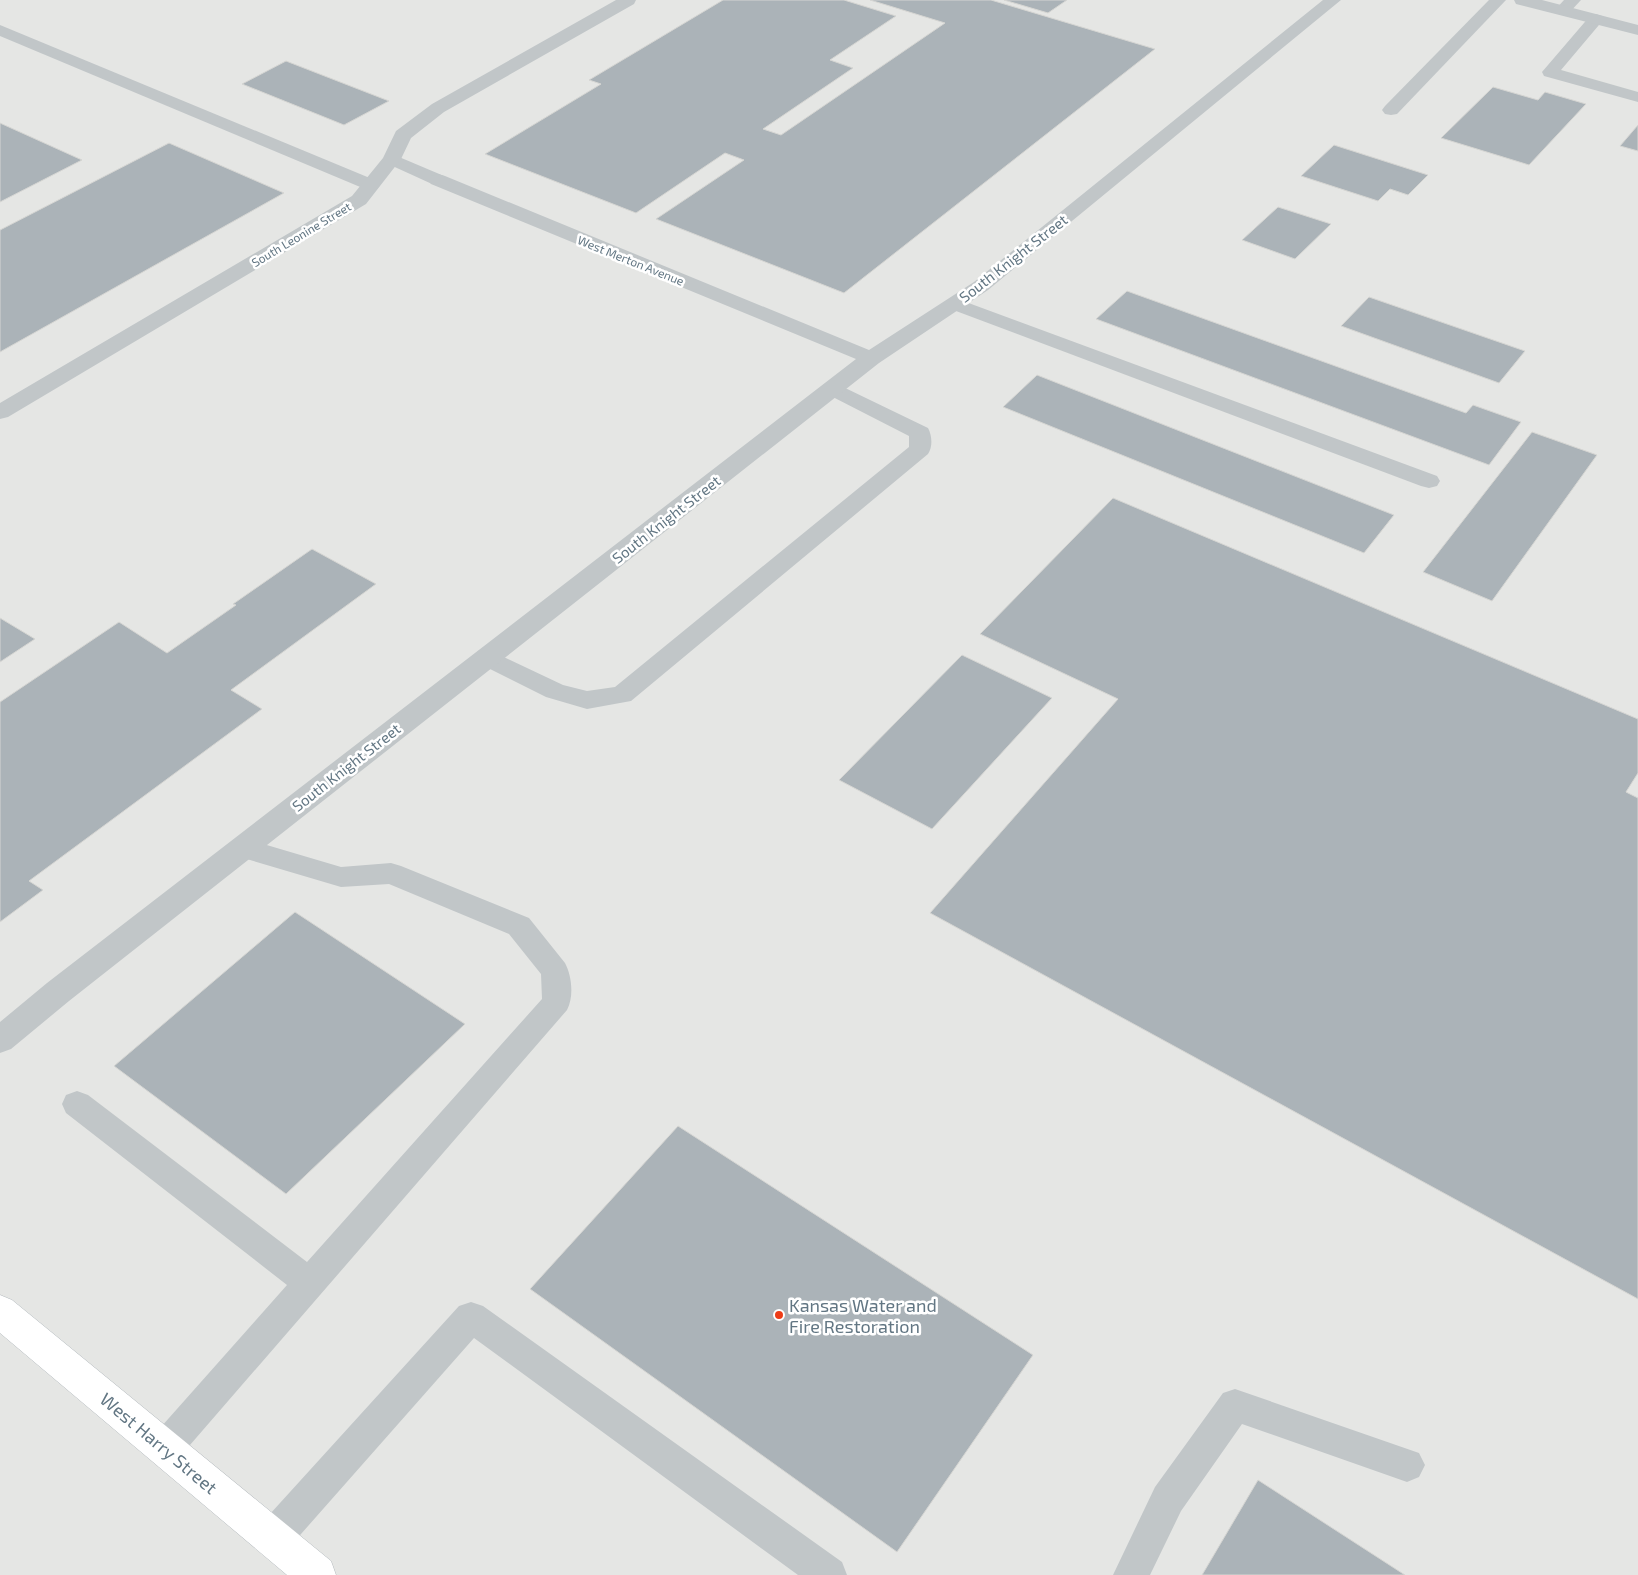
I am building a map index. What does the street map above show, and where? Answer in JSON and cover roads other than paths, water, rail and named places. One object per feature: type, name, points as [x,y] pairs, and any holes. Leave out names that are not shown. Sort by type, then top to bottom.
[{"type":"street","name":"South Leonine Street","points":[[0,412],[359,200],[392,159],[403,135],[438,108],[628,0]]},
{"type":"street","name":"South Knight Street","points":[[0,1040],[871,358],[981,286],[1332,0]]},
{"type":"street","points":[[1522,0],[1568,5],[1596,19],[1638,30]]},
{"type":"street","name":"West Merton Avenue","points":[[438,180],[871,358]]},
{"type":"street","name":"West Harry Street","points":[[0,1311],[317,1575]]},
{"type":"lane","points":[[1391,110],[1498,0]]},
{"type":"lane","points":[[1596,19],[1550,72],[1638,97]]},
{"type":"lane","points":[[0,30],[371,185]]},
{"type":"lane","name":"West Merton Avenue","points":[[392,159],[438,180]]},
{"type":"lane","points":[[955,304],[1429,481]]},
{"type":"lane","points":[[487,657],[555,691],[587,700],[622,695],[920,449],[920,433],[832,389]]},
{"type":"lane","points":[[165,1448],[557,1002],[555,971],[519,926],[391,873],[341,877],[243,848]]},
{"type":"lane","points":[[77,1104],[310,1283]]},
{"type":"lane","points":[[273,1538],[471,1317],[829,1575]]},
{"type":"lane","points":[[1131,1575],[1168,1499],[1235,1405],[1407,1465]]},
{"type":"place","name":"Kansas Water and Fire Restoration","points":[[779,1315]]}]
